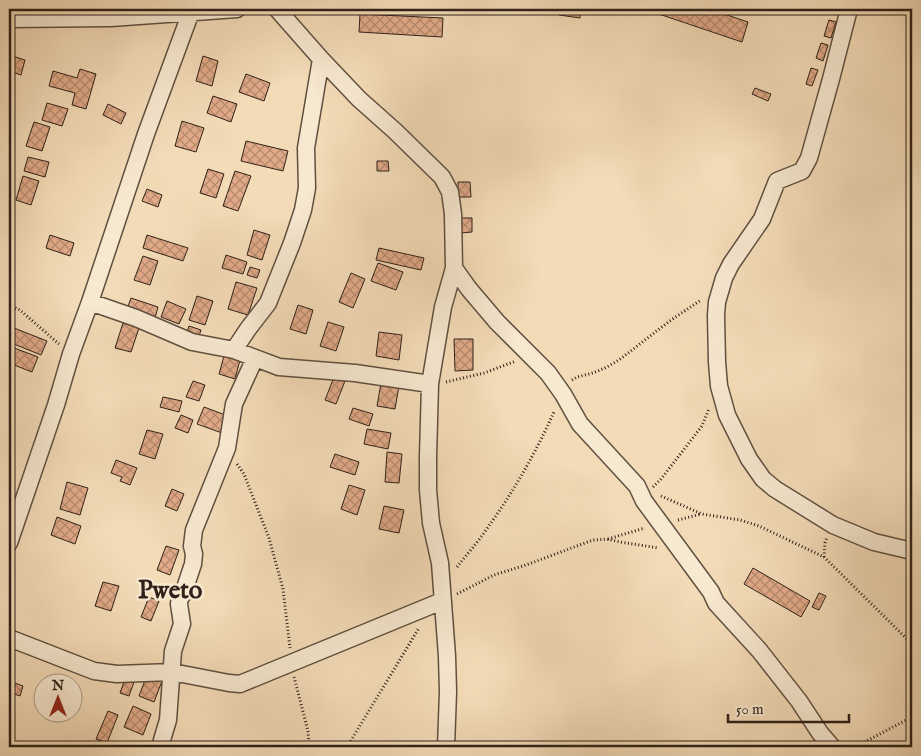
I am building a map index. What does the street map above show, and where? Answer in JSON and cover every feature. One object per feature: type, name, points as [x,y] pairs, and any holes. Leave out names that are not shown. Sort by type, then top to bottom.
[{"type":"street","points":[[9,19],[111,18],[192,10],[237,9]]},
{"type":"street","points":[[277,9],[359,99],[395,130],[442,176],[450,192],[453,214],[454,268],[444,308],[430,384],[428,490],[431,523],[440,563],[447,656],[446,747]]},
{"type":"street","points":[[849,9],[809,158],[802,171],[777,180],[762,219],[731,264],[722,285],[717,302],[716,315],[719,386],[727,414],[749,459],[763,478],[775,489],[833,525],[874,542],[912,551]]},
{"type":"street","points":[[9,543],[146,134],[192,10]]},
{"type":"street","points":[[234,350],[268,303],[303,210],[307,188],[306,148],[321,59]]},
{"type":"street","points":[[454,268],[497,322],[548,373],[563,394],[580,424],[643,489],[644,501],[711,592],[716,603],[760,650],[832,747]]},
{"type":"street","points":[[90,302],[136,318],[192,342],[234,350],[279,367],[348,372],[430,384]]},
{"type":"street","points":[[162,747],[162,740],[168,720],[173,651],[182,624],[180,598],[194,559],[192,539],[194,530],[227,448],[234,404],[255,358]]},
{"type":"street","points":[[9,638],[94,671],[116,674],[172,672],[240,684],[442,601]]},
{"type":"path","points":[[9,305],[20,310],[71,354]]},
{"type":"path","points":[[430,384],[451,382],[484,373],[531,355]]},
{"type":"path","points":[[643,489],[662,479],[702,426],[719,386]]},
{"type":"path","points":[[227,448],[244,474],[269,538],[283,589],[291,662],[308,730],[309,747]]},
{"type":"path","points":[[643,489],[702,514],[740,520],[760,526],[824,556],[912,644]]},
{"type":"path","points":[[442,601],[494,575],[593,540],[607,539],[628,544],[680,551]]},
{"type":"path","points":[[347,747],[415,634],[426,607]]},
{"type":"path","points":[[855,747],[912,717]]},
{"type":"building","points":[[559,9],[581,9],[580,18],[559,15]]},
{"type":"building","points":[[644,9],[709,9],[748,22],[742,42]]},
{"type":"building","points":[[360,14],[443,18],[442,37],[359,32]]},
{"type":"building","points":[[829,20],[836,22],[831,38],[824,36]]},
{"type":"building","points":[[821,43],[828,45],[823,61],[816,58]]},
{"type":"building","points":[[9,55],[25,60],[21,75],[9,71]]},
{"type":"building","points":[[203,56],[218,61],[212,86],[196,81]]},
{"type":"building","points":[[811,68],[818,70],[812,86],[806,84]]},
{"type":"building","points":[[80,69],[96,74],[86,109],[72,105],[75,93],[49,86],[53,71],[77,78]]},
{"type":"building","points":[[246,74],[270,83],[264,101],[239,92]]},
{"type":"building","points":[[755,88],[771,94],[768,101],[752,94]]},
{"type":"building","points":[[213,96],[237,104],[231,122],[207,113]]},
{"type":"building","points":[[47,103],[68,109],[62,126],[42,120]]},
{"type":"building","points":[[108,104],[126,113],[121,124],[103,115]]},
{"type":"building","points":[[182,121],[204,128],[196,152],[175,146]]},
{"type":"building","points":[[34,122],[50,127],[42,151],[26,146]]},
{"type":"building","points":[[246,141],[288,151],[283,171],[241,161]]},
{"type":"building","points":[[28,157],[49,162],[45,177],[24,171]]},
{"type":"building","points":[[377,161],[388,161],[389,171],[377,171]]},
{"type":"building","points":[[208,169],[224,174],[216,198],[200,193]]},
{"type":"building","points":[[235,171],[251,176],[238,211],[223,206]]},
{"type":"building","points":[[23,176],[39,181],[31,205],[16,200]]},
{"type":"building","points":[[458,182],[470,182],[471,197],[458,197]]},
{"type":"building","points":[[147,189],[162,195],[158,207],[142,201]]},
{"type":"building","points":[[460,218],[472,218],[472,232],[460,233]]},
{"type":"building","points":[[254,230],[270,235],[262,260],[247,255]]},
{"type":"building","points":[[50,235],[74,243],[70,256],[46,248]]},
{"type":"building","points":[[147,235],[188,248],[183,261],[143,248]]},
{"type":"building","points":[[379,248],[424,258],[421,270],[376,260]]},
{"type":"building","points":[[226,255],[247,262],[243,274],[222,268]]},
{"type":"building","points":[[143,256],[158,261],[150,285],[134,280]]},
{"type":"building","points":[[378,263],[403,272],[396,290],[371,281]]},
{"type":"building","points":[[250,267],[260,270],[257,278],[247,275]]},
{"type":"building","points":[[351,273],[365,279],[353,308],[339,302]]},
{"type":"building","points":[[236,282],[257,288],[248,315],[228,309]]},
{"type":"building","points":[[197,296],[213,301],[205,325],[189,320]]},
{"type":"building","points":[[131,298],[158,307],[155,318],[127,309]]},
{"type":"building","points":[[167,301],[186,309],[179,324],[161,317]]},
{"type":"building","points":[[298,305],[313,310],[306,334],[290,329]]},
{"type":"building","points":[[328,322],[344,327],[336,351],[320,346]]},
{"type":"building","points":[[123,323],[139,328],[131,352],[115,348]]},
{"type":"building","points":[[9,326],[47,341],[41,355],[9,342]]},
{"type":"building","points":[[189,326],[201,330],[198,339],[186,335]]},
{"type":"building","points":[[379,332],[402,335],[399,360],[376,356]]},
{"type":"building","points":[[454,339],[473,339],[473,370],[455,371]]},
{"type":"building","points":[[9,346],[38,357],[32,372],[9,363]]},
{"type":"building","points":[[224,356],[240,360],[235,379],[219,374]]},
{"type":"building","points":[[334,377],[345,381],[336,404],[325,400]]},
{"type":"building","points":[[193,381],[205,385],[199,401],[186,397]]},
{"type":"building","points":[[381,383],[399,386],[395,409],[377,406]]},
{"type":"building","points":[[163,397],[182,401],[179,412],[160,407]]},
{"type":"building","points":[[204,407],[228,416],[222,433],[197,424]]},
{"type":"building","points":[[353,408],[373,414],[369,426],[349,419]]},
{"type":"building","points":[[181,415],[193,420],[188,433],[175,428]]},
{"type":"building","points":[[367,429],[391,433],[388,449],[364,444]]},
{"type":"building","points":[[147,430],[163,434],[155,459],[139,454]]},
{"type":"building","points":[[387,452],[402,454],[399,483],[385,482]]},
{"type":"building","points":[[335,454],[359,462],[355,475],[330,467]]},
{"type":"building","points":[[116,460],[137,468],[130,485],[120,481],[122,477],[111,473]]},
{"type":"building","points":[[67,482],[88,488],[80,515],[60,509]]},
{"type":"building","points":[[349,485],[365,490],[357,515],[341,509]]},
{"type":"building","points":[[172,489],[184,494],[177,511],[165,506]]},
{"type":"building","points":[[384,506],[404,510],[399,533],[379,529]]},
{"type":"building","points":[[57,517],[81,526],[75,544],[51,535]]},
{"type":"building","points":[[166,546],[179,550],[170,575],[157,570]]},
{"type":"building","points":[[753,568],[810,601],[801,617],[744,584]]},
{"type":"building","points":[[103,582],[119,586],[111,611],[95,606]]},
{"type":"building","points":[[819,593],[826,596],[819,610],[812,607]]},
{"type":"building","points":[[149,597],[159,601],[151,621],[141,617]]},
{"type":"building","points":[[147,675],[162,681],[154,702],[139,696]]},
{"type":"building","points":[[125,679],[134,682],[129,696],[120,693]]},
{"type":"building","points":[[9,681],[23,686],[20,696],[9,692]]},
{"type":"building","points":[[133,706],[151,714],[143,735],[124,727]]},
{"type":"building","points":[[108,711],[118,715],[107,743],[96,739]]},
{"type":"district","name":"Pweto","points":[[170,589]]}]
